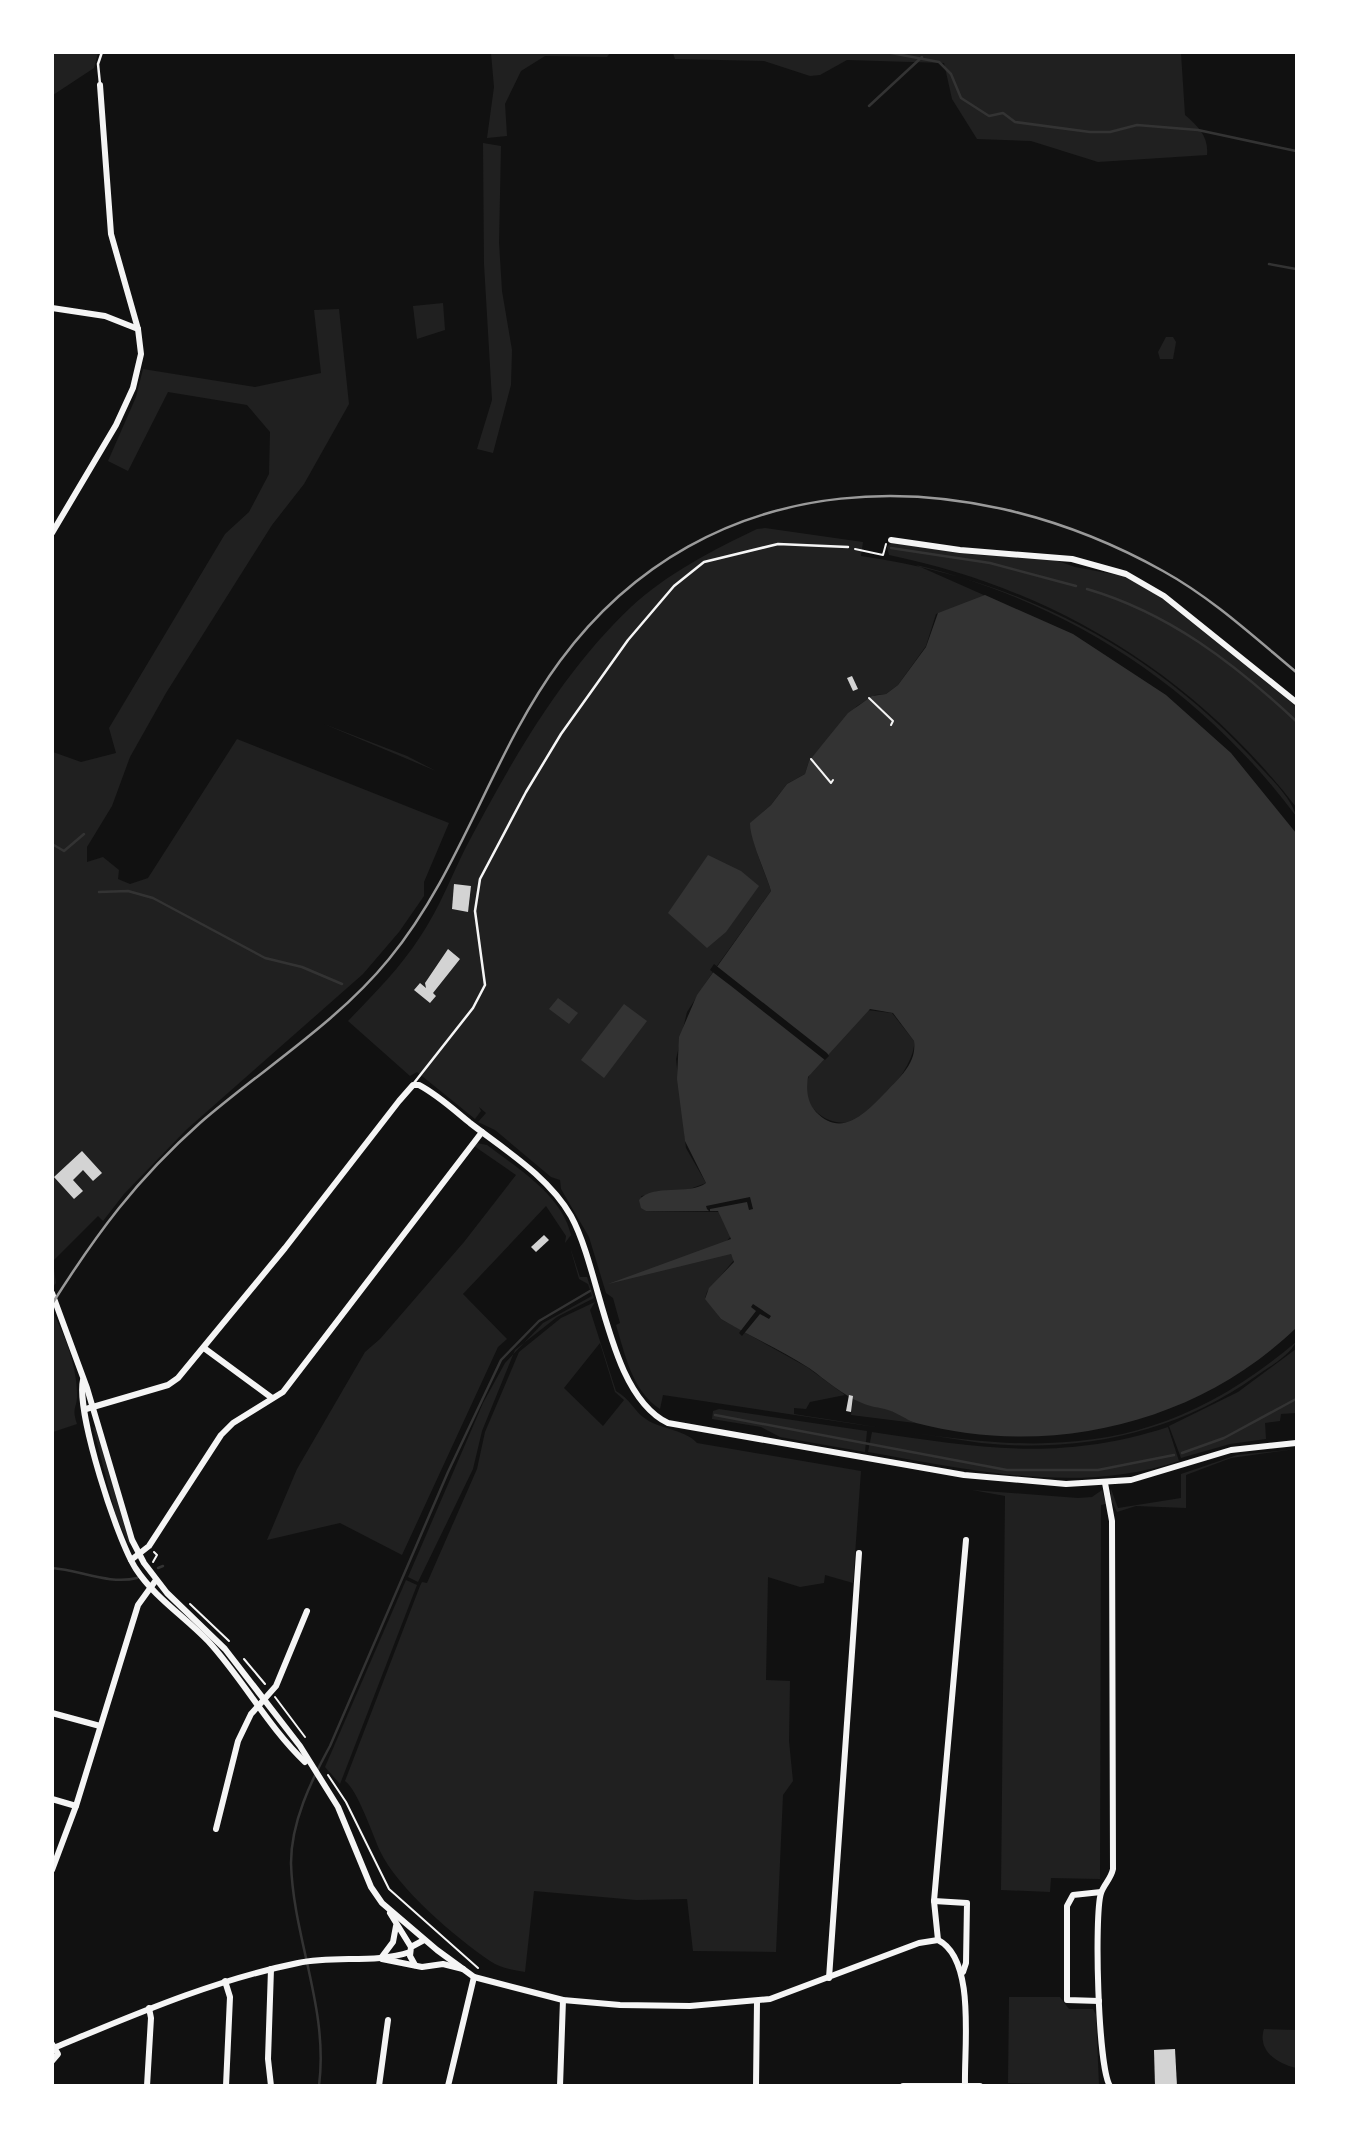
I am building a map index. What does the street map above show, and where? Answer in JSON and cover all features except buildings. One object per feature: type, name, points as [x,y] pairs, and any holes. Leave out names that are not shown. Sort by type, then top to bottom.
[{"type":"street","points":[[52,533],[116,425],[133,388],[141,354],[138,329],[111,234],[100,85]]},
{"type":"street","points":[[52,307],[104,316],[138,329]]},
{"type":"street","points":[[891,540],[960,550],[1072,559],[1126,574],[1164,596],[1297,702]]},
{"type":"street","points":[[90,1408],[168,1385],[204,1348],[413,1085],[426,1088],[543,1181],[567,1210],[582,1241],[629,1383],[642,1404],[661,1419],[694,1429],[973,1476],[1048,1483],[1105,1483],[1158,1474],[1233,1450],[1297,1443]]},
{"type":"street","points":[[131,1560],[149,1546],[221,1435],[233,1423],[283,1392],[482,1132]]},
{"type":"street","points":[[52,1293],[67,1326],[83,1380],[81,1388],[138,1554],[156,1580],[214,1637],[300,1746],[311,1768],[338,1807],[371,1887],[390,1911],[424,1940],[432,1942],[437,1950],[474,1977],[563,2000],[661,2006],[757,2002],[919,1943],[938,1940]]},
{"type":"street","points":[[204,1348],[272,1398]]},
{"type":"street","points":[[90,1408],[102,1476],[131,1560],[150,1588],[206,1640],[293,1751],[311,1768]]},
{"type":"street","points":[[1105,1483],[1112,1521],[1113,1869],[1101,1892],[1100,2001],[1103,2070],[1110,2085]]},
{"type":"street","points":[[963,1972],[953,1952],[938,1940],[934,1901],[966,1540]]},
{"type":"street","points":[[829,1978],[859,1553]]},
{"type":"street","points":[[52,1870],[76,1806],[138,1605],[156,1580]]},
{"type":"street","points":[[216,1829],[238,1741],[251,1714],[276,1686],[307,1611]]},
{"type":"street","points":[[52,1713],[100,1726]]},
{"type":"street","points":[[52,1799],[76,1806]]},
{"type":"street","points":[[1100,2001],[1067,2000],[1067,1906],[1073,1895],[1101,1892]]},
{"type":"street","points":[[934,1901],[967,1903],[966,1963],[963,1972],[965,2084]]},
{"type":"street","points":[[390,1911],[415,1965]]},
{"type":"street","points":[[381,1958],[396,1936],[397,1925]]},
{"type":"street","points":[[52,2068],[58,2054],[54,2045],[225,1981],[334,1957],[381,1958],[410,1950],[424,1940]]},
{"type":"street","points":[[431,1965],[436,1959],[437,1950]]},
{"type":"street","points":[[381,1958],[390,1963],[465,1970]]},
{"type":"street","points":[[271,1969],[268,2040],[271,2085]]},
{"type":"street","points":[[448,2085],[474,1977]]},
{"type":"street","points":[[225,1981],[230,1997],[226,2085]]},
{"type":"street","points":[[560,2085],[563,2000]]},
{"type":"street","points":[[756,2085],[757,2002]]},
{"type":"street","points":[[147,2085],[151,2018],[149,2008]]},
{"type":"street","points":[[379,2085],[388,2020]]},
{"type":"street","points":[[903,2085],[980,2085]]},
{"type":"lane","points":[[100,85],[99,64],[102,52]]},
{"type":"lane","points":[[413,1085],[473,1008],[485,985],[475,911],[480,879],[526,792],[561,734],[628,640],[674,586],[704,562],[778,544],[848,547]]},
{"type":"path","points":[[848,547],[883,555]]},
{"type":"path","points":[[869,698],[893,721],[891,725]]},
{"type":"path","points":[[811,759],[831,783],[834,780]]},
{"type":"path","points":[[325,1771],[346,1802],[389,1889],[479,1968]]},
{"type":"shaded area","points":[[53,52],[98,53],[94,68],[53,95]]},
{"type":"shaded area","points":[[491,52],[610,53],[607,57],[545,56],[521,71],[505,104],[507,136],[487,138],[494,87]]},
{"type":"shaded area","points":[[673,53],[1181,53],[1185,115],[1202,132],[1207,155],[1098,162],[1031,141],[977,139],[952,99],[944,63],[847,60],[820,75],[810,76],[764,61],[675,59]]},
{"type":"shaded area","points":[[483,143],[501,146],[499,243],[502,291],[512,350],[511,385],[493,453],[477,449],[492,400],[484,264]]},
{"type":"shaded area","points":[[443,303],[445,330],[417,339],[413,306]]},
{"type":"shaded area","points":[[339,309],[349,404],[304,484],[272,525],[166,693],[130,757],[112,806],[87,847],[87,862],[103,857],[119,870],[118,879],[130,884],[148,878],[237,739],[449,823],[424,882],[424,896],[399,932],[363,974],[186,1130],[124,1194],[103,1221],[98,1216],[53,1261],[53,752],[81,762],[116,753],[109,728],[225,534],[249,512],[269,474],[270,432],[247,405],[168,392],[128,471],[108,461],[136,397],[143,369],[255,387],[321,373],[314,310]]},
{"type":"shaded area","points":[[1166,337],[1173,337],[1176,342],[1173,359],[1160,359],[1158,352]]},
{"type":"shaded area","points":[[765,528],[863,542],[861,556],[921,567],[986,596],[936,614],[926,646],[898,685],[886,694],[875,695],[857,706],[809,761],[805,774],[787,784],[771,805],[751,823],[756,848],[771,891],[717,966],[826,1053],[867,1010],[892,1013],[914,1041],[913,1051],[901,1076],[881,1101],[859,1118],[841,1123],[823,1117],[810,1104],[806,1086],[813,1069],[822,1059],[713,972],[687,1012],[676,1059],[686,1148],[706,1183],[687,1190],[641,1196],[646,1211],[720,1212],[731,1236],[725,1243],[734,1260],[705,1298],[721,1319],[807,1367],[845,1395],[810,1402],[806,1409],[794,1408],[794,1414],[885,1429],[663,1395],[660,1409],[650,1401],[636,1382],[626,1360],[616,1325],[620,1323],[613,1298],[606,1293],[589,1237],[561,1189],[560,1180],[551,1177],[495,1130],[478,1122],[486,1113],[479,1107],[481,1111],[475,1119],[417,1072],[410,1076],[348,1021],[395,970],[420,937],[501,783],[539,720],[582,660],[645,595],[691,563],[757,529]]},
{"type":"shaded area","points":[[891,543],[979,555],[1055,560],[1075,567],[1123,576],[1154,592],[1296,706],[1296,807],[1256,759],[1212,716],[1165,678],[1116,644],[1063,615],[1008,590],[950,570],[889,555],[887,547]]},
{"type":"shaded area","points":[[989,587],[1023,599],[1073,622],[1121,649],[1166,680],[1210,716],[1251,757],[1283,793],[1296,816],[1259,771],[1219,729],[1175,691],[1128,657],[1079,627]]},
{"type":"shaded area","points":[[985,595],[1073,634],[1166,695],[1231,753],[1296,833],[1296,1328],[1256,1361],[1213,1388],[1167,1409],[1119,1425],[1069,1434],[1018,1436],[967,1433],[916,1423],[892,1411],[855,1400],[798,1361],[721,1319],[705,1299],[709,1288],[734,1262],[731,1254],[608,1284],[731,1239],[718,1211],[646,1211],[641,1208],[639,1200],[645,1195],[690,1189],[706,1183],[685,1141],[677,1079],[679,1037],[697,995],[771,891],[755,848],[750,823],[771,805],[787,784],[805,774],[809,761],[848,713],[872,696],[886,694],[898,685],[926,647],[938,613]],"holes":[[[870,1009],[893,1013],[914,1041],[910,1063],[897,1080],[863,1113],[845,1123],[826,1120],[816,1112],[809,1100],[808,1077]]]},
{"type":"shaded area","points":[[324,724],[407,756],[436,771]]},
{"type":"shaded area","points":[[708,855],[741,871],[759,886],[726,932],[707,948],[668,913]]},
{"type":"shaded area","points":[[558,998],[578,1013],[569,1024],[549,1009]]},
{"type":"shaded area","points":[[624,1004],[647,1021],[604,1078],[581,1060]]},
{"type":"shaded area","points":[[477,1143],[487,1145],[537,1184],[558,1207],[571,1235],[565,1243],[566,1236],[546,1206],[463,1294],[507,1339],[498,1347],[402,1555],[340,1523],[267,1540],[297,1469],[365,1352],[380,1339],[464,1242],[516,1175],[474,1146]]},
{"type":"shaded area","points":[[570,1247],[580,1277],[587,1277],[594,1298],[557,1317],[524,1343],[543,1323],[592,1296],[588,1284],[579,1279]]},
{"type":"shaded area","points":[[53,1261],[56,1283],[53,1287]]},
{"type":"shaded area","points":[[595,1302],[590,1310],[616,1391],[649,1421],[692,1438],[697,1443],[861,1471],[853,1583],[825,1575],[824,1583],[800,1587],[768,1577],[766,1680],[790,1681],[789,1741],[793,1781],[783,1795],[776,1952],[693,1951],[687,1899],[636,1900],[534,1891],[525,1972],[498,1965],[445,1926],[400,1881],[388,1866],[360,1802],[345,1781],[420,1586],[422,1582],[427,1583],[477,1469],[485,1432],[519,1352],[561,1318]],"holes":[[[600,1343],[615,1392],[624,1400],[603,1426],[564,1388]]]},
{"type":"shaded area","points":[[52,1311],[69,1350],[77,1392],[77,1424],[53,1432]]},
{"type":"shaded area","points":[[1296,1342],[1278,1361],[1225,1396],[1193,1412],[1159,1425],[1124,1435],[1053,1445],[981,1443],[939,1437],[996,1442],[1056,1443],[1116,1436],[1175,1418],[1234,1387]]},
{"type":"shaded area","points":[[1296,1349],[1296,1413],[1281,1414],[1280,1421],[1265,1423],[1266,1439],[1230,1444],[1181,1458],[1169,1426],[1238,1392]]},
{"type":"shaded area","points":[[513,1354],[482,1431],[473,1469],[418,1582],[408,1577],[483,1403],[505,1363]]},
{"type":"shaded area","points":[[853,1398],[890,1410],[915,1423],[851,1415]]},
{"type":"shaded area","points":[[719,1409],[867,1431],[865,1452],[780,1437],[761,1427],[712,1419],[713,1411]]},
{"type":"shaded area","points":[[93,1427],[97,1429],[131,1542],[129,1545],[116,1516]]},
{"type":"shaded area","points":[[1168,1427],[1179,1461],[1141,1471],[1102,1476],[1063,1478],[985,1472],[868,1452],[872,1432],[949,1443],[1020,1449],[1091,1445]]},
{"type":"shaded area","points":[[1296,1449],[1231,1458],[1186,1475],[1186,1508],[1136,1506],[1117,1512],[1111,1500],[1111,1489],[1118,1508],[1181,1498],[1181,1474],[1237,1455]]},
{"type":"shaded area","points":[[972,1490],[1078,1498],[1092,1497],[1102,1490],[1106,1504],[1101,1505],[1100,1879],[1051,1878],[1050,1892],[1001,1890],[1005,1496]]},
{"type":"shaded area","points":[[406,1580],[417,1585],[340,1784],[325,1767]]},
{"type":"shaded area","points":[[1009,1997],[1060,1997],[1069,2009],[1093,2009],[1096,2015],[1099,2085],[1008,2083]]},
{"type":"shaded area","points":[[1264,2029],[1296,2030],[1296,2068],[1276,2060],[1266,2050]]},
{"type":"pier","points":[[714,964],[829,1056],[825,1060],[710,970]]},
{"type":"pier","points":[[750,1197],[753,1209],[749,1210],[747,1202],[710,1209],[710,1212],[706,1206]]},
{"type":"pier","points":[[753,1304],[771,1316],[769,1319],[760,1314],[742,1336],[739,1333],[756,1311],[751,1307]]},
{"type":"waterway","points":[[886,52],[939,62],[951,74],[961,98],[989,116],[1003,113],[1015,122],[1090,132],[1110,132],[1137,125],[1198,130],[1296,151]]},
{"type":"waterway","points":[[869,106],[922,57]]},
{"type":"waterway","points":[[1269,264],[1296,269]]},
{"type":"waterway","points":[[891,548],[990,563],[1076,586]]},
{"type":"waterway","points":[[1087,589],[1146,612],[1199,642],[1249,679],[1296,721]]},
{"type":"waterway","points":[[52,844],[64,851],[84,834]]},
{"type":"waterway","points":[[99,892],[128,891],[153,898],[265,958],[302,967],[342,984]]},
{"type":"waterway","points":[[319,2086],[319,2029],[293,1891],[291,1863],[294,1832],[303,1802],[330,1746],[448,1472],[501,1360],[539,1321],[590,1291]]},
{"type":"waterway","points":[[1182,1453],[1224,1438],[1296,1399]]},
{"type":"waterway","points":[[715,1415],[1007,1470],[1098,1470],[1174,1455]]},
{"type":"waterway","points":[[158,1568],[163,1566]]},
{"type":"waterway","points":[[52,1568],[116,1580],[137,1578]]},
{"type":"railway","points":[[52,1304],[119,1208],[156,1165],[200,1123],[323,1025],[389,959],[437,888],[515,734],[560,661],[620,595],[688,547],[762,515],[841,499],[922,497],[1004,509],[1085,534],[1163,571],[1216,606],[1296,672]]}]
